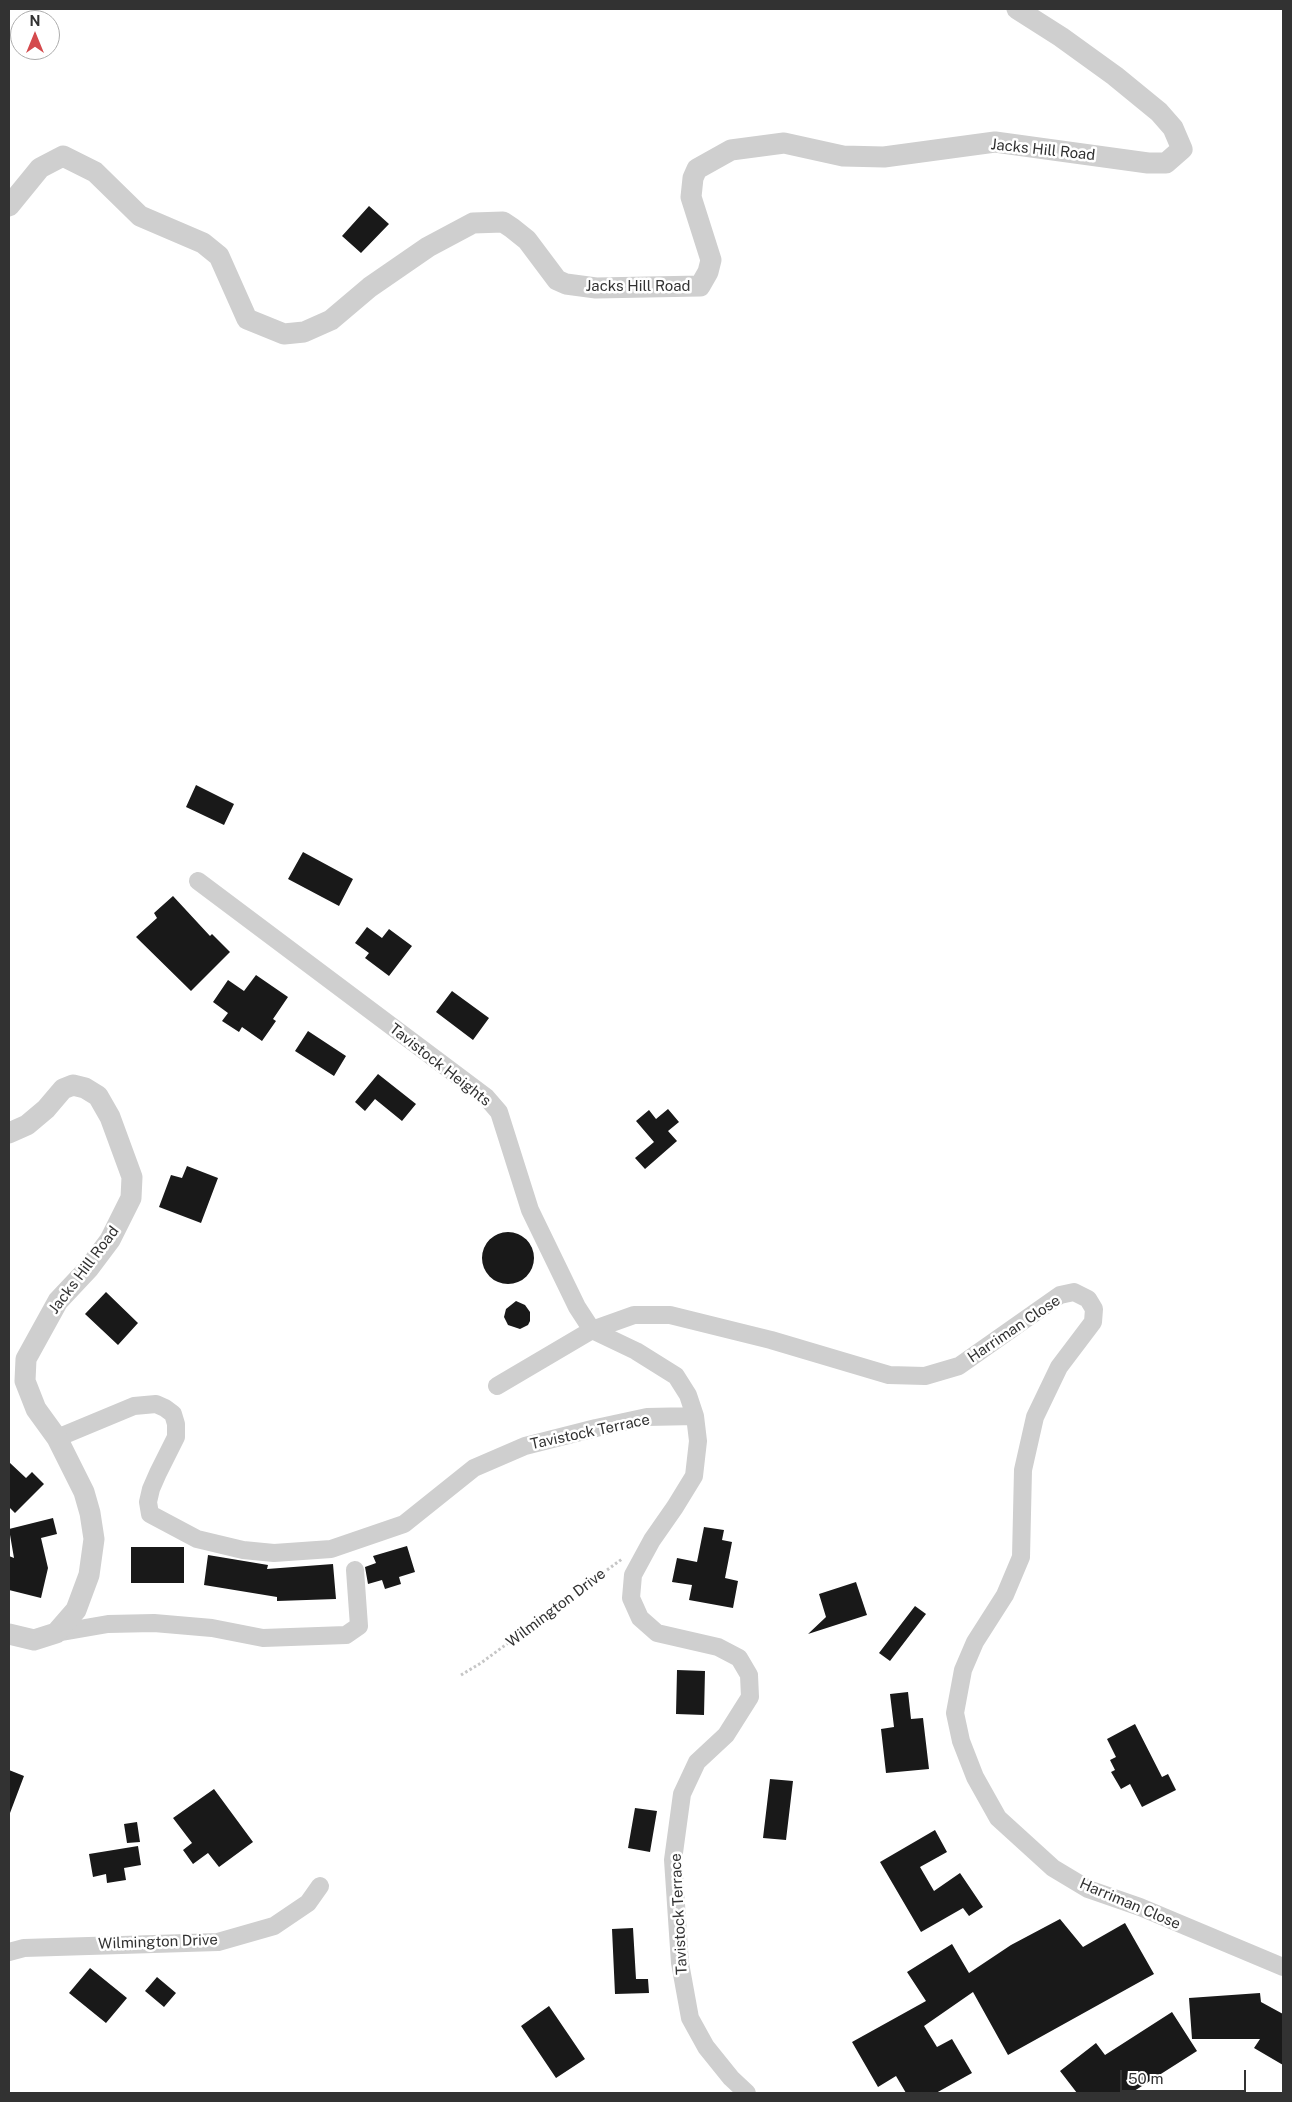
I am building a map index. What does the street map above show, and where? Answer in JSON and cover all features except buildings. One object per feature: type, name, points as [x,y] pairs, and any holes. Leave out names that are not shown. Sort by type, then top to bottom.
[{"type":"street","name":"Jacks Hill Road","points":[[9,206],[40,168],[64,156],[96,172],[140,216],[203,243],[219,256],[247,319],[284,334],[304,332],[331,320],[370,288],[428,247],[473,223],[503,222],[527,240],[557,280],[566,284],[596,288],[700,286],[708,272],[711,260],[691,198],[693,178],[697,169],[732,150],[784,142],[844,156],[884,157],[995,142],[1166,164],[1182,149],[1174,128],[1159,112],[1084,54],[1016,9]]},
{"type":"street","name":"Tavistock Heights","points":[[198,881],[486,1097],[499,1112],[530,1210],[577,1307],[592,1330]]},
{"type":"street","name":"Jacks Hill Road","points":[[9,1134],[28,1125],[46,1109],[63,1089],[73,1085],[85,1088],[98,1096],[110,1117],[132,1177],[131,1198],[110,1240],[89,1268],[58,1301],[26,1359],[25,1382],[36,1409],[57,1438],[84,1492],[94,1539],[89,1575],[76,1610],[56,1632],[34,1640],[9,1634]]},
{"type":"street","name":"Harriman Close","points":[[497,1386],[592,1330],[634,1315],[670,1315],[771,1340],[889,1375],[925,1376],[959,1366],[1060,1295],[1074,1292],[1088,1299],[1094,1309],[1094,1322],[1059,1367],[1035,1417],[1023,1470],[1021,1557],[1005,1596],[975,1642],[963,1670],[955,1713],[961,1741],[975,1777],[998,1818],[1053,1868],[1088,1889],[1140,1907],[1283,1967]]},
{"type":"street","points":[[592,1330],[636,1350],[676,1376],[688,1395],[695,1416]]},
{"type":"street","name":"Tavistock Terrace","points":[[57,1438],[134,1406],[156,1404],[165,1408],[173,1414],[176,1424],[176,1437],[151,1489],[148,1502],[150,1514],[197,1539],[243,1550],[274,1553],[331,1549],[404,1524],[474,1468],[525,1446],[647,1417],[695,1416],[698,1441],[694,1476],[640,1561],[633,1575],[631,1598],[640,1618],[657,1633],[718,1647],[739,1658],[749,1675],[750,1697],[726,1735],[696,1762],[682,1794],[673,1860],[680,1963],[690,2018],[706,2048],[747,2093]]},
{"type":"street","points":[[56,1632],[108,1624],[154,1623],[212,1628],[263,1638],[346,1635],[359,1626],[355,1570]]},
{"type":"street","name":"Wilmington Drive","points":[[9,1952],[34,1947],[218,1942],[274,1926],[308,1903],[320,1886]]},
{"type":"path","name":"Wilmington Drive","points":[[461,1676],[481,1664],[628,1555]]}]
